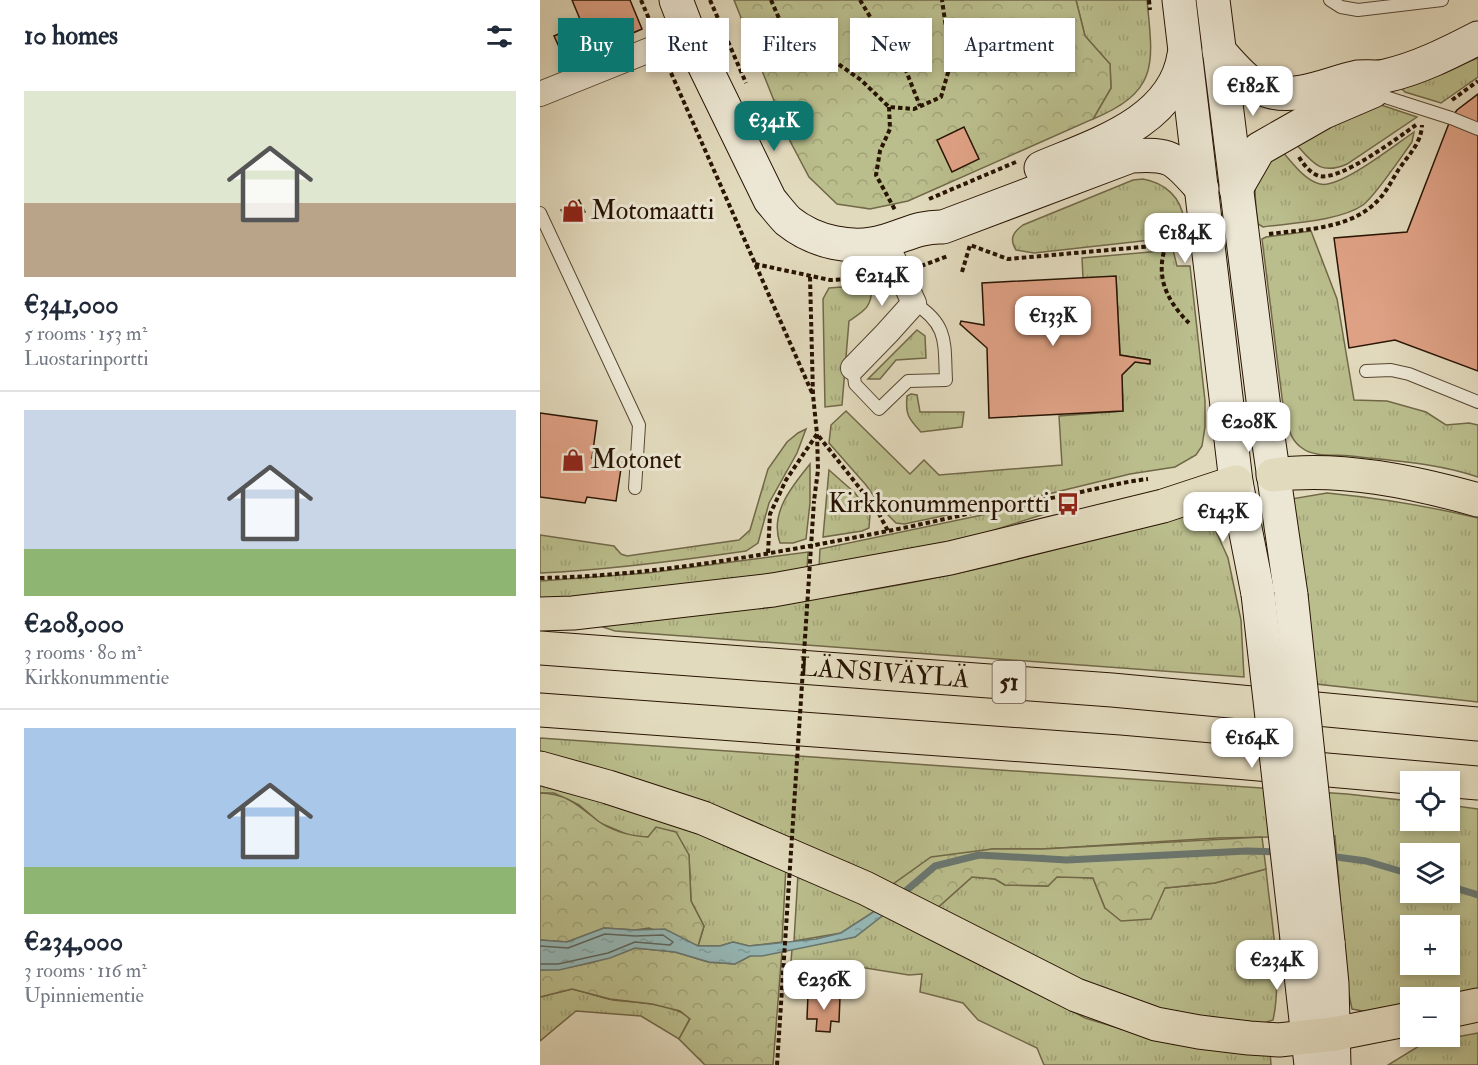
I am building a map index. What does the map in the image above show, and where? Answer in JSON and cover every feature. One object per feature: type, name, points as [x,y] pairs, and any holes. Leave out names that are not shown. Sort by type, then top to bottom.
[{"type":"main road","points":[[676,0],[683,18]]},
{"type":"main road","points":[[1179,0],[1236,482],[1258,594],[1312,941]]},
{"type":"main road","points":[[1213,0],[1273,475],[1291,595],[1312,941],[1322,1050]]},
{"type":"main road","points":[[1236,189],[1248,164],[1259,149],[1324,112],[1386,90],[1438,57],[1478,38]]},
{"type":"main road","points":[[708,72],[770,200],[787,220],[818,238],[864,246],[889,223],[927,213],[937,213],[1120,134],[1155,109],[1174,88],[1182,71],[1185,50]]},
{"type":"main road","points":[[1219,51],[1252,84],[1268,91],[1283,94],[1310,91],[1359,77],[1386,90]]},
{"type":"main road","points":[[927,213],[943,227],[1131,156],[1161,155],[1177,161],[1202,189]]},
{"type":"main road","points":[[540,614],[573,613],[772,590],[950,558],[1163,506],[1236,482],[1301,471],[1423,485],[1478,500]]},
{"type":"main road","name":"LÄNSIVÄYLÄ","points":[[540,648],[1112,690],[1478,724]]},
{"type":"main road","points":[[540,710],[1096,750],[1478,783]]},
{"type":"main road","points":[[540,768],[703,818],[865,888],[997,957],[1076,995],[1156,1024],[1199,1032],[1279,1040],[1322,1050],[1400,1023]]},
{"type":"main road","points":[[1460,1009],[1478,1005]]},
{"type":"street","points":[[540,94],[646,52]]},
{"type":"street","points":[[853,368],[914,303],[889,223]]},
{"type":"lane","points":[[1330,0],[1341,7],[1358,10],[1442,0]]},
{"type":"lane","points":[[1386,90],[1478,129]]},
{"type":"lane","points":[[540,213],[639,425],[635,488]]},
{"type":"lane","points":[[853,368],[855,384],[879,409],[908,381],[946,380],[944,335],[926,311],[914,303]]},
{"type":"lane","points":[[1366,371],[1391,370],[1409,374],[1478,402]]},
{"type":"path","points":[[641,0],[648,18]]},
{"type":"path","points":[[710,0],[750,93]]},
{"type":"path","points":[[771,0],[784,30],[814,47],[861,80],[889,107],[914,109],[941,97],[951,62],[942,0]]},
{"type":"path","points":[[860,0],[875,25],[901,58],[920,106]]},
{"type":"path","points":[[671,72],[813,395]]},
{"type":"path","points":[[889,107],[890,129],[880,151],[876,175],[889,223]]},
{"type":"path","points":[[1266,235],[1312,229],[1352,220],[1368,209],[1382,196],[1421,138],[1422,121],[1357,164],[1332,177],[1318,176],[1306,168],[1295,152]]},
{"type":"path","points":[[927,213],[1023,159]]},
{"type":"path","points":[[962,272],[970,245],[1008,259],[1176,244]]},
{"type":"path","points":[[1166,245],[1160,271],[1163,282],[1174,305],[1195,328]]},
{"type":"path","points":[[755,264],[830,280],[885,277]]},
{"type":"path","points":[[777,1065],[814,501],[818,470],[813,395],[810,277]]},
{"type":"path","points":[[817,434],[859,484],[888,531]]},
{"type":"path","points":[[768,553],[770,514],[786,480],[817,434]]},
{"type":"path","points":[[540,578],[568,578],[676,567],[768,553],[888,531],[1028,501],[1154,479]]},
{"type":"green space","points":[[734,0],[1076,0],[1085,36],[1110,64],[1111,88],[1093,119],[908,201],[870,209],[837,204],[809,177],[790,141],[763,72],[838,72],[838,18],[741,18]]},
{"type":"green space","points":[[1076,0],[1147,0],[1151,41],[1147,73],[1141,86],[1131,97],[1093,119],[1111,88],[1110,64],[1085,36]]},
{"type":"green space","points":[[1478,58],[1478,77],[1441,103],[1405,92],[1401,88]]},
{"type":"green space","points":[[1378,104],[1417,117],[1347,164],[1323,168],[1312,161],[1295,143]]},
{"type":"green space","points":[[1414,132],[1412,142],[1381,185],[1363,205],[1342,215],[1329,218],[1263,227],[1258,224],[1255,194],[1258,170],[1264,161],[1281,150],[1309,179],[1320,184],[1329,184],[1354,173]]},
{"type":"green space","points":[[1143,179],[1165,188],[1176,198],[1184,220],[1174,221],[1175,234],[1160,239],[1034,253],[1016,250],[1013,236],[1023,225],[1133,180]]},
{"type":"green space","points":[[1311,231],[1337,299],[1354,400],[1387,401],[1426,412],[1446,425],[1469,423],[1478,425],[1478,477],[1415,463],[1313,453],[1302,448],[1295,441],[1284,413],[1262,239]]},
{"type":"green space","points":[[1173,250],[1177,266],[1190,266],[1205,401],[1202,446],[1196,455],[1175,467],[1130,474],[1044,495],[904,524],[896,523],[886,513],[866,485],[829,443],[831,425],[846,411],[910,474],[924,460],[939,475],[1062,465],[1059,416],[1123,411],[1122,375],[1135,362],[1149,364],[1150,360],[1120,355],[1116,277],[1083,278],[1082,258]]},
{"type":"green space","points":[[868,285],[872,288],[869,304],[849,321],[842,405],[825,407],[823,299],[829,288]]},
{"type":"green space","points":[[917,330],[925,336],[926,358],[896,360],[880,379],[868,379]]},
{"type":"green space","points":[[917,395],[920,412],[964,412],[962,427],[921,432],[907,412],[907,396]]},
{"type":"green space","points":[[806,429],[797,453],[769,503],[758,543],[746,551],[643,565],[540,573],[540,535],[614,546],[621,554],[627,556],[739,540],[750,530],[768,469],[787,442]]},
{"type":"green space","points":[[810,464],[810,503],[806,539],[793,543],[780,543],[777,532],[780,510],[790,490]]},
{"type":"green space","points":[[829,470],[855,493],[870,514],[869,528],[823,537]]},
{"type":"green space","points":[[1327,493],[1403,503],[1478,518],[1478,702],[1316,684],[1291,499]]},
{"type":"green space","points":[[1040,505],[1047,508],[1048,513],[940,547],[819,568],[820,549],[1025,506]]},
{"type":"green space","points":[[1206,509],[1228,558],[1241,620],[1244,677],[615,631],[594,624],[784,603],[878,589],[1031,556]]},
{"type":"green space","points":[[808,552],[807,570],[737,580],[540,600],[540,581],[648,573]]},
{"type":"green space","points":[[540,738],[1347,794],[1400,800],[1400,831],[1460,831],[1460,807],[1478,809],[1478,991],[1460,994],[1460,987],[1400,987],[1400,1006],[1368,1012],[1352,1009],[1347,985],[1335,836],[1217,838],[1043,849],[992,849],[889,887],[540,755]]},
{"type":"green space","points":[[540,782],[624,805],[786,866],[782,942],[749,946],[733,942],[720,946],[698,946],[704,926],[691,901],[689,855],[648,837],[631,836],[600,823],[579,805],[554,793],[540,793]]},
{"type":"green space","points":[[540,793],[565,798],[603,825],[622,832],[648,837],[656,827],[676,832],[689,855],[691,901],[704,926],[698,946],[649,928],[635,930],[604,928],[567,942],[540,940]]},
{"type":"green space","points":[[1262,837],[1266,869],[1215,883],[1165,888],[1151,919],[1121,921],[1105,908],[1093,878],[1057,877],[1048,886],[1005,885],[995,879],[972,877],[935,910],[889,887],[931,857],[992,849],[1043,849]]},
{"type":"green space","points":[[1266,869],[1277,985],[1273,1020],[1264,1023],[1245,1023],[1154,1010],[1092,986],[935,910],[972,877],[995,879],[1005,885],[1048,886],[1056,876],[1093,878],[1105,908],[1165,888],[1215,883]]},
{"type":"green space","points":[[798,874],[878,909],[841,933],[794,941]]},
{"type":"green space","points":[[886,913],[1085,1018],[1165,1042],[1270,1052],[1271,1065],[1044,1065],[1037,1048],[978,1020],[963,1003],[920,992],[922,974],[909,975],[841,964],[836,990],[789,988],[792,949],[855,937]]},
{"type":"green space","points":[[635,948],[675,952],[708,962],[735,964],[750,956],[782,951],[773,1065],[705,1065],[679,1039],[690,1019],[680,1011],[652,1004],[610,999],[572,989],[540,997],[540,970],[589,963]]},
{"type":"green space","points":[[572,989],[613,1000],[663,1006],[690,1018],[679,1039],[641,1016],[576,1011],[540,1041],[540,997]]},
{"type":"green space","points":[[1478,1033],[1478,1065],[1388,1065],[1417,1047],[1460,1047],[1460,1036]]},
{"type":"water","points":[[878,909],[886,913],[855,937],[762,956],[750,956],[735,964],[709,962],[675,952],[635,948],[610,958],[559,970],[540,970],[540,940],[567,942],[604,928],[665,929],[698,946],[720,946],[733,942],[749,946],[816,939],[841,933]]},
{"type":"building","points":[[572,0],[630,0],[642,29],[634,32],[634,18],[580,18]]},
{"type":"building","points":[[1478,94],[1478,371],[1395,340],[1349,348],[1334,238],[1407,232],[1451,118],[1457,110]]},
{"type":"building","points":[[964,127],[979,159],[952,172],[937,140]]},
{"type":"building","name":"Motomaatti","points":[[579,200],[585,212],[568,221],[561,210]]},
{"type":"building","points":[[1116,276],[1120,355],[1150,360],[1150,364],[1135,362],[1122,375],[1123,411],[989,418],[987,348],[960,324],[961,321],[984,325],[982,283]]},
{"type":"building","name":"Motonet","points":[[540,413],[597,421],[592,458],[622,462],[616,501],[587,497],[585,503],[540,497]]},
{"type":"building","points":[[808,994],[840,997],[839,1022],[831,1021],[830,1032],[816,1031],[817,1019],[807,1019]]},
{"type":"waterway","points":[[901,895],[935,866],[979,855],[1067,860],[1247,851],[1279,852]]},
{"type":"waterway","points":[[1329,856],[1366,861],[1400,871]]},
{"type":"waterway","points":[[1460,889],[1478,895]]},
{"type":"place","name":"Motomaatti","points":[[573,211]]},
{"type":"place","name":"Motonet","points":[[573,460]]},
{"type":"place","name":"Kirkkonummenportti","points":[[1068,504]]}]
